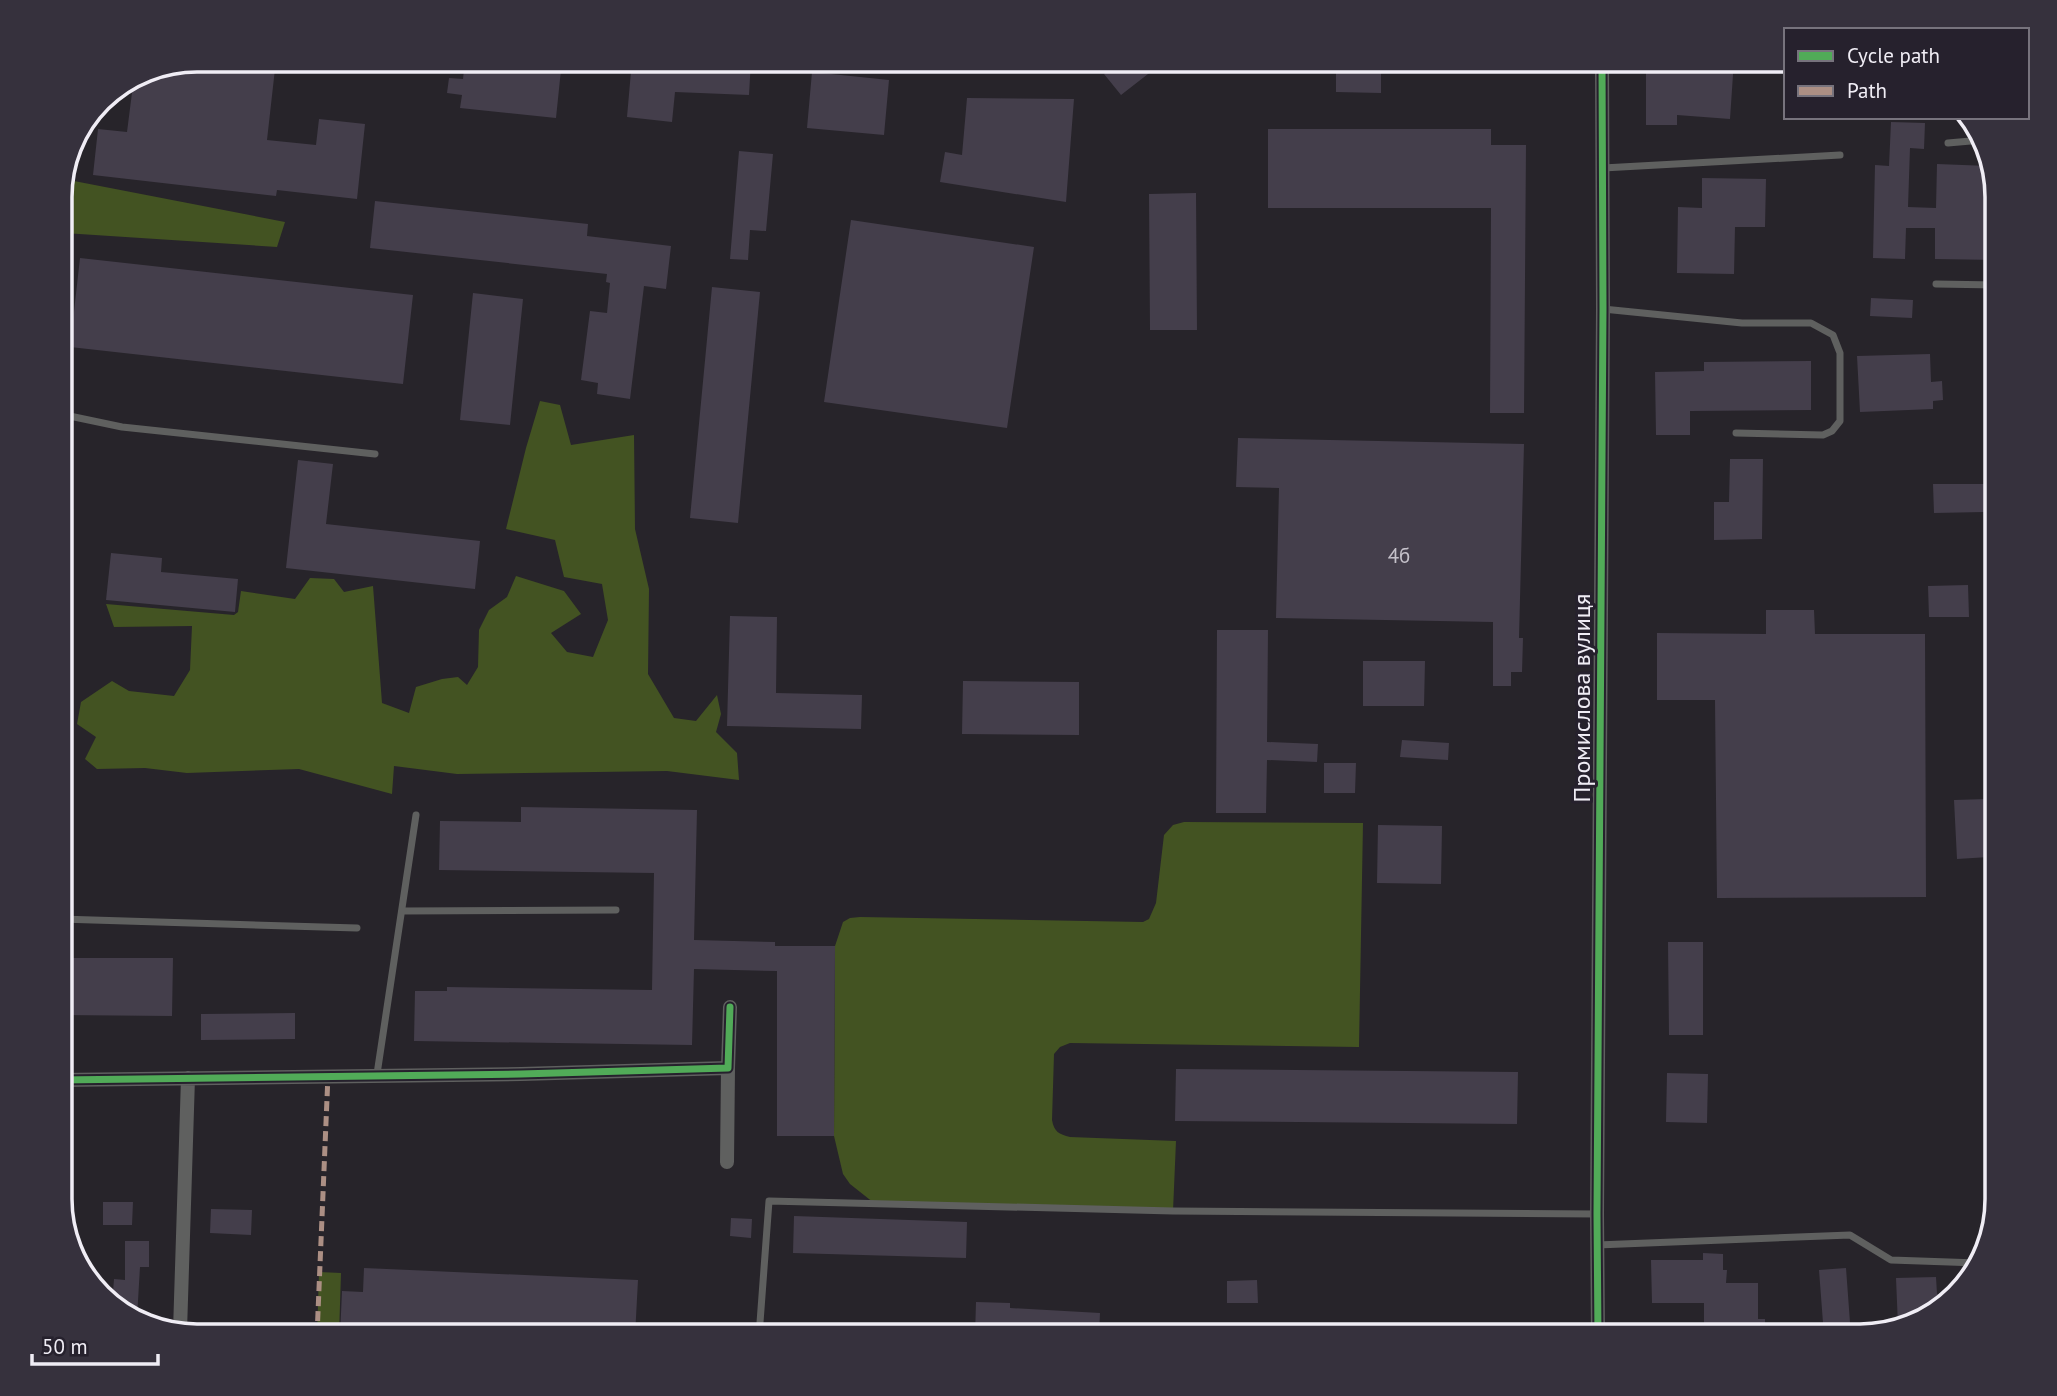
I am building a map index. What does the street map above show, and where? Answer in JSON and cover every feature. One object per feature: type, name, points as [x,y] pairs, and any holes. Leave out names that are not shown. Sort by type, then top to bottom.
[{"type":"street","name":"Промислова вулиця","points":[[1598,1324],[1602,72]]},
{"type":"street","points":[[727,1162],[730,1007]]},
{"type":"street","points":[[72,1080],[728,1068]]},
{"type":"street","points":[[180,1323],[188,1078]]},
{"type":"lane","points":[[1948,143],[1972,141]]},
{"type":"lane","points":[[1602,169],[1840,155]]},
{"type":"lane","points":[[1936,284],[1985,285]]},
{"type":"lane","points":[[1603,309],[1742,323],[1811,323],[1833,335],[1840,353],[1840,421],[1832,431],[1823,435],[1736,433]]},
{"type":"lane","points":[[72,416],[122,426],[375,454]]},
{"type":"lane","points":[[377,1074],[416,815]]},
{"type":"lane","points":[[402,911],[615,910]]},
{"type":"lane","points":[[72,919],[357,928]]},
{"type":"lane","points":[[761,1324],[769,1201],[1159,1210],[1597,1214]]},
{"type":"lane","points":[[1597,1245],[1850,1235],[1891,1260],[1968,1263]]},
{"type":"green space","points":[[76,167],[74,181],[285,222],[277,247],[72,234],[72,189]]},
{"type":"green space","points":[[540,401],[560,405],[571,445],[634,435],[635,529],[649,589],[648,674],[674,718],[696,721],[717,695],[721,714],[716,732],[737,753],[739,780],[667,771],[457,774],[394,766],[392,794],[299,769],[187,773],[145,768],[97,769],[85,759],[96,737],[77,724],[81,702],[112,681],[129,691],[174,696],[190,670],[192,626],[114,627],[106,604],[234,615],[238,612],[241,591],[295,599],[310,578],[334,579],[344,592],[373,586],[382,703],[409,713],[416,687],[458,677],[467,685],[478,667],[479,630],[489,610],[507,597],[516,576],[564,591],[581,614],[551,633],[567,652],[593,657],[608,620],[602,584],[564,577],[555,540],[506,529]]},
{"type":"green space","points":[[1184,822],[1363,823],[1359,1047],[1070,1043],[1060,1047],[1054,1054],[1052,1120],[1056,1130],[1070,1137],[1176,1141],[1173,1211],[874,1203],[850,1184],[843,1174],[834,1136],[835,946],[843,922],[860,917],[1143,922],[1149,919],[1156,903],[1164,835],[1173,825]]},
{"type":"green space","points":[[319,1272],[341,1273],[339,1324],[317,1324]]},
{"type":"building","points":[[189,72],[275,72],[267,140],[316,145],[319,119],[365,124],[357,199],[277,190],[276,196],[93,175],[98,129],[127,132],[132,90],[149,81]]},
{"type":"building","points":[[464,72],[561,72],[556,118],[460,108],[462,95],[447,93],[449,78],[463,79]]},
{"type":"building","points":[[631,72],[750,72],[749,95],[675,92],[672,122],[627,117]]},
{"type":"building","points":[[812,72],[889,80],[884,135],[807,128]]},
{"type":"building","points":[[1107,72],[1151,72],[1121,95],[1104,74]]},
{"type":"building","points":[[1336,72],[1381,72],[1381,93],[1336,92]]},
{"type":"building","points":[[1646,72],[1733,72],[1730,119],[1677,115],[1677,125],[1646,125]]},
{"type":"building","points":[[967,98],[1074,99],[1066,202],[940,182],[945,152],[962,155]]},
{"type":"building","points":[[1891,122],[1925,123],[1924,149],[1910,148],[1908,207],[1936,208],[1937,164],[1981,166],[1985,197],[1985,260],[1935,259],[1935,228],[1906,228],[1905,259],[1873,258],[1875,165],[1889,166]]},
{"type":"building","points":[[1268,129],[1491,129],[1491,145],[1526,145],[1524,413],[1490,413],[1491,208],[1268,208]]},
{"type":"building","points":[[739,151],[773,154],[766,231],[750,230],[748,260],[730,259]]},
{"type":"building","points":[[1702,178],[1766,179],[1765,227],[1735,227],[1734,274],[1677,273],[1678,207],[1702,208]]},
{"type":"building","points":[[1196,193],[1197,330],[1150,330],[1149,194]]},
{"type":"building","points":[[375,201],[588,224],[587,236],[671,246],[666,289],[644,286],[630,399],[597,394],[598,383],[581,380],[590,311],[607,313],[610,283],[606,282],[607,274],[370,248]]},
{"type":"building","points":[[851,220],[1034,247],[1007,428],[824,402]]},
{"type":"building","points":[[80,258],[413,295],[403,384],[72,347]]},
{"type":"building","points":[[712,287],[760,292],[738,523],[690,518]]},
{"type":"building","points":[[473,293],[523,299],[510,425],[460,420]]},
{"type":"building","points":[[1871,298],[1913,300],[1912,318],[1870,316]]},
{"type":"building","points":[[1930,354],[1931,382],[1942,381],[1943,400],[1933,401],[1933,409],[1860,412],[1857,356]]},
{"type":"building","points":[[1811,361],[1811,410],[1690,411],[1690,435],[1656,435],[1655,372],[1704,371],[1704,362]]},
{"type":"building","points":[[1238,438],[1524,444],[1519,638],[1523,638],[1522,672],[1511,672],[1511,686],[1493,686],[1493,622],[1276,618],[1279,488],[1236,487]]},
{"type":"building","points":[[1730,459],[1763,459],[1762,539],[1714,540],[1714,502],[1729,502]]},
{"type":"building","points":[[298,460],[333,464],[326,524],[480,541],[475,589],[286,568]]},
{"type":"building","points":[[1933,484],[1984,484],[1984,512],[1934,513]]},
{"type":"building","points":[[111,553],[162,558],[161,572],[238,579],[235,612],[106,600]]},
{"type":"building","points":[[1968,585],[1969,617],[1929,617],[1928,586]]},
{"type":"building","points":[[1766,610],[1814,610],[1815,634],[1925,634],[1926,897],[1717,898],[1715,700],[1657,700],[1657,633],[1766,634]]},
{"type":"building","points":[[730,616],[777,617],[776,693],[862,695],[861,729],[727,726]]},
{"type":"building","points":[[1217,630],[1268,630],[1267,742],[1318,744],[1317,762],[1267,760],[1266,813],[1216,813]]},
{"type":"building","points":[[1363,661],[1425,661],[1424,706],[1363,706]]},
{"type":"building","points":[[963,681],[1079,682],[1079,735],[962,734]]},
{"type":"building","points":[[1402,740],[1449,743],[1448,760],[1400,757]]},
{"type":"building","points":[[1324,763],[1356,763],[1355,793],[1324,793]]},
{"type":"building","points":[[1985,799],[1985,857],[1957,859],[1954,800]]},
{"type":"building","points":[[521,807],[697,810],[694,940],[775,942],[775,946],[835,946],[834,1136],[777,1136],[777,971],[694,969],[692,1045],[414,1041],[415,991],[447,991],[447,987],[652,990],[654,873],[439,870],[440,821],[521,822]]},
{"type":"building","points":[[1378,825],[1442,826],[1441,884],[1377,883]]},
{"type":"building","points":[[1668,942],[1703,942],[1703,1035],[1669,1035]]},
{"type":"building","points":[[72,958],[173,958],[172,1016],[72,1015]]},
{"type":"building","points":[[295,1013],[295,1039],[201,1040],[201,1014]]},
{"type":"building","points":[[1176,1069],[1518,1072],[1517,1124],[1175,1121]]},
{"type":"building","points":[[1667,1073],[1708,1074],[1707,1123],[1666,1122]]},
{"type":"building","points":[[103,1202],[133,1202],[132,1225],[103,1225]]},
{"type":"building","points":[[211,1209],[252,1210],[251,1235],[210,1233]]},
{"type":"building","points":[[794,1216],[967,1222],[966,1258],[793,1253]]},
{"type":"building","points":[[731,1218],[752,1219],[751,1238],[730,1236]]},
{"type":"building","points":[[125,1241],[149,1241],[149,1267],[140,1267],[138,1309],[113,1292],[114,1279],[125,1280]]},
{"type":"building","points":[[1703,1253],[1723,1254],[1723,1270],[1727,1270],[1726,1283],[1758,1283],[1758,1319],[1765,1319],[1765,1324],[1704,1324],[1704,1303],[1652,1303],[1651,1260],[1703,1260]]},
{"type":"building","points":[[364,1268],[638,1280],[636,1324],[341,1324],[342,1291],[363,1292]]},
{"type":"building","points":[[1846,1268],[1850,1324],[1823,1324],[1819,1270]]},
{"type":"building","points":[[1936,1277],[1937,1294],[1941,1294],[1923,1307],[1898,1318],[1896,1278]]},
{"type":"building","points":[[1257,1280],[1258,1303],[1227,1303],[1227,1281]]},
{"type":"building","points":[[976,1302],[1010,1303],[1010,1308],[1100,1313],[1100,1324],[975,1324]]},
{"type":"marked path","points":[[318,1324],[328,1075]]},
{"type":"cycle path","points":[[1598,1324],[1602,72]]},
{"type":"cycle path","points":[[72,1080],[521,1074],[728,1068],[730,1007]]}]
